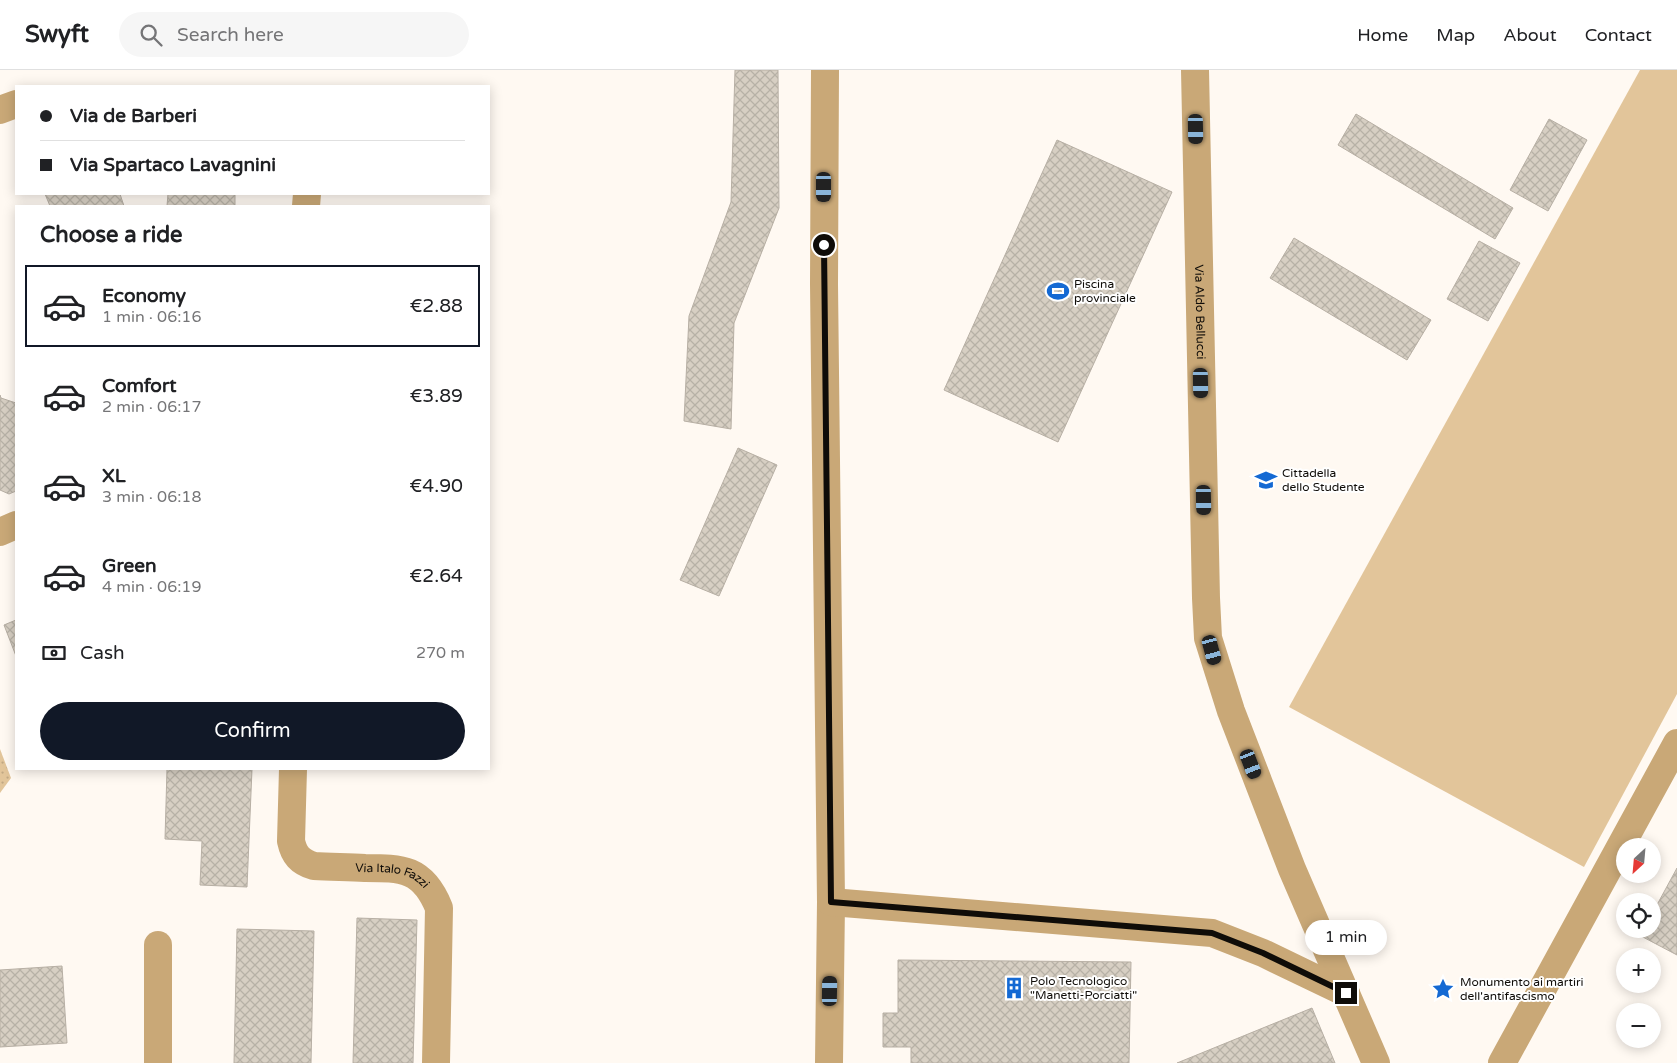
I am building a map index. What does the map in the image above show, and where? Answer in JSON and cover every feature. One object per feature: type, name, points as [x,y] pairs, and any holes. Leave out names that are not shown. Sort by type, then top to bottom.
[{"type":"street","points":[[825,70],[824,284],[841,903],[829,1063]]},
{"type":"street","name":"Via Aldo Bellucci","points":[[1195,70],[1205,588],[1208,638],[1231,710],[1292,870],[1376,1056]]},
{"type":"street","points":[[0,110],[15,104]]},
{"type":"street","points":[[0,532],[15,525]]},
{"type":"street","points":[[1502,1063],[1677,743]]},
{"type":"street","name":"Via Italo Fazzi","points":[[293,770],[291,841],[293,850],[299,859],[306,864],[314,866],[393,868],[406,871],[423,882],[434,896],[439,908],[436,1063]]},
{"type":"street","points":[[841,903],[1212,933],[1263,953],[1346,993]]},
{"type":"street","points":[[158,945],[158,1063]]},
{"type":"shaded area","points":[[1640,70],[1677,70],[1677,694],[1584,867],[1289,707]]},
{"type":"shaded area","points":[[0,749],[11,778],[0,793]]},
{"type":"building","points":[[735,70],[778,70],[779,208],[734,323],[731,429],[684,421],[689,316],[731,202]]},
{"type":"building","points":[[1356,114],[1513,208],[1495,239],[1338,145]]},
{"type":"building","points":[[1549,119],[1587,140],[1548,211],[1510,190]]},
{"type":"building","name":"Piscina provinciale","points":[[1057,140],[1172,192],[1058,442],[944,390]]},
{"type":"building","points":[[45,195],[120,195],[124,205],[50,205]]},
{"type":"building","points":[[168,195],[235,195],[235,205],[167,205]]},
{"type":"building","points":[[1294,238],[1431,320],[1407,360],[1270,278]]},
{"type":"building","points":[[1479,241],[1520,263],[1488,321],[1447,299]]},
{"type":"building","points":[[0,395],[1,398],[15,403],[15,491],[9,494],[0,490]]},
{"type":"building","points":[[738,448],[777,465],[719,596],[680,580]]},
{"type":"building","points":[[15,620],[15,653],[4,625]]},
{"type":"building","points":[[167,770],[252,770],[247,887],[200,885],[202,841],[165,839]]},
{"type":"building","points":[[1677,868],[1677,955],[1645,938],[1661,938],[1661,897]]},
{"type":"building","points":[[357,918],[417,920],[413,1063],[353,1063]]},
{"type":"building","points":[[237,929],[314,931],[311,1063],[234,1063]]},
{"type":"building","name":"Polo Tecnologico \"Manetti-Porciatti\"","points":[[898,960],[1131,962],[1129,1063],[911,1063],[911,1047],[883,1047],[883,1013],[898,1013]]},
{"type":"building","points":[[62,966],[67,1043],[0,1047],[0,970]]},
{"type":"building","points":[[1312,1008],[1335,1063],[1177,1063]]},
{"type":"place","name":"Piscina provinciale","points":[[1058,291]]},
{"type":"place","name":"Cittadella dello Studente","points":[[1266,480]]},
{"type":"place","name":"Polo Tecnologico \"Manetti-Porciatti\"","points":[[1014,988]]},
{"type":"place","name":"Monumento ai martiri dell'antifascismo","points":[[1443,989]]},
{"type":"route","points":[[824,245],[831,902],[1212,933],[1263,953],[1346,993]]}]
